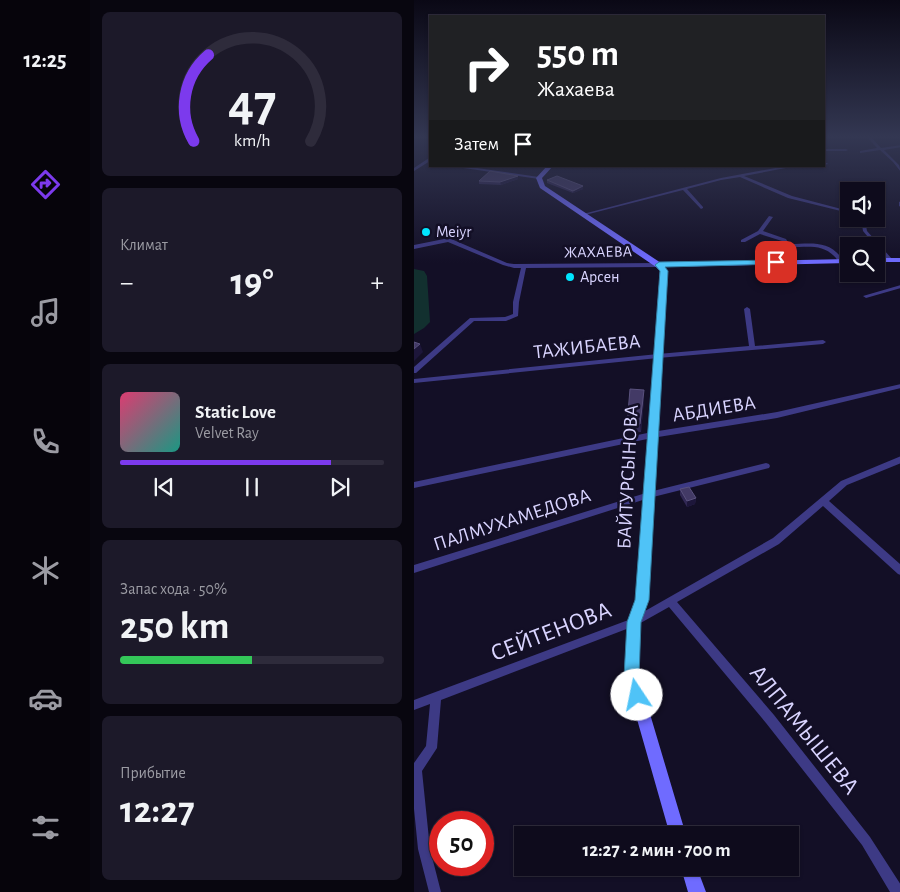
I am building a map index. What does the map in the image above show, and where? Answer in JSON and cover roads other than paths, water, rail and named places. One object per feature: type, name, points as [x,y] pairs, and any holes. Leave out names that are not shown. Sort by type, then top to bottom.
[{"type":"main road","points":[[540,180],[542,187],[659,265]]},
{"type":"main road","points":[[885,260],[900,260]]},
{"type":"main road","name":"ЖАХАЕВА","points":[[659,265],[840,261]]},
{"type":"main road","name":"БАЙТУРСЫНОВА","points":[[659,265],[664,271],[642,600],[634,622],[632,677],[675,826]]},
{"type":"main road","points":[[692,876],[697,892]]},
{"type":"street","points":[[585,214],[719,180]]},
{"type":"street","points":[[749,180],[790,197],[840,210]]},
{"type":"street","points":[[684,189],[701,208]]},
{"type":"street","points":[[743,240],[760,232],[771,217]]},
{"type":"street","points":[[864,227],[865,231],[890,260]]},
{"type":"street","points":[[760,232],[784,240],[795,262]]},
{"type":"street","name":"ЖАХАЕВА","points":[[414,247],[449,240],[505,264],[524,266],[659,265]]},
{"type":"street","points":[[788,246],[824,246],[840,255]]},
{"type":"street","points":[[414,371],[472,319],[506,319],[516,314],[516,302],[524,266]]},
{"type":"street","points":[[866,296],[900,286]]},
{"type":"street","points":[[747,309],[752,347]]},
{"type":"street","name":"ТАЖИБАЕВА","points":[[414,381],[752,347],[823,342]]},
{"type":"street","name":"АБДИЕВА","points":[[414,485],[652,435],[777,415],[900,386]]},
{"type":"street","name":"СЕЙТЕНОВА","points":[[414,705],[634,622],[776,541],[844,483],[900,459]]},
{"type":"street","name":"ПАЛМУХАМЕДОВА","points":[[414,569],[649,495],[766,466]]},
{"type":"street","points":[[823,501],[900,571]]},
{"type":"street","name":"АЛПАМЫШЕВА","points":[[670,601],[770,719],[866,841],[897,892]]},
{"type":"street","points":[[435,892],[424,849],[416,770],[431,748],[436,696]]},
{"type":"place","name":"Meiyr","points":[[426,232]]},
{"type":"place","name":"Арсен","points":[[570,277]]}]
